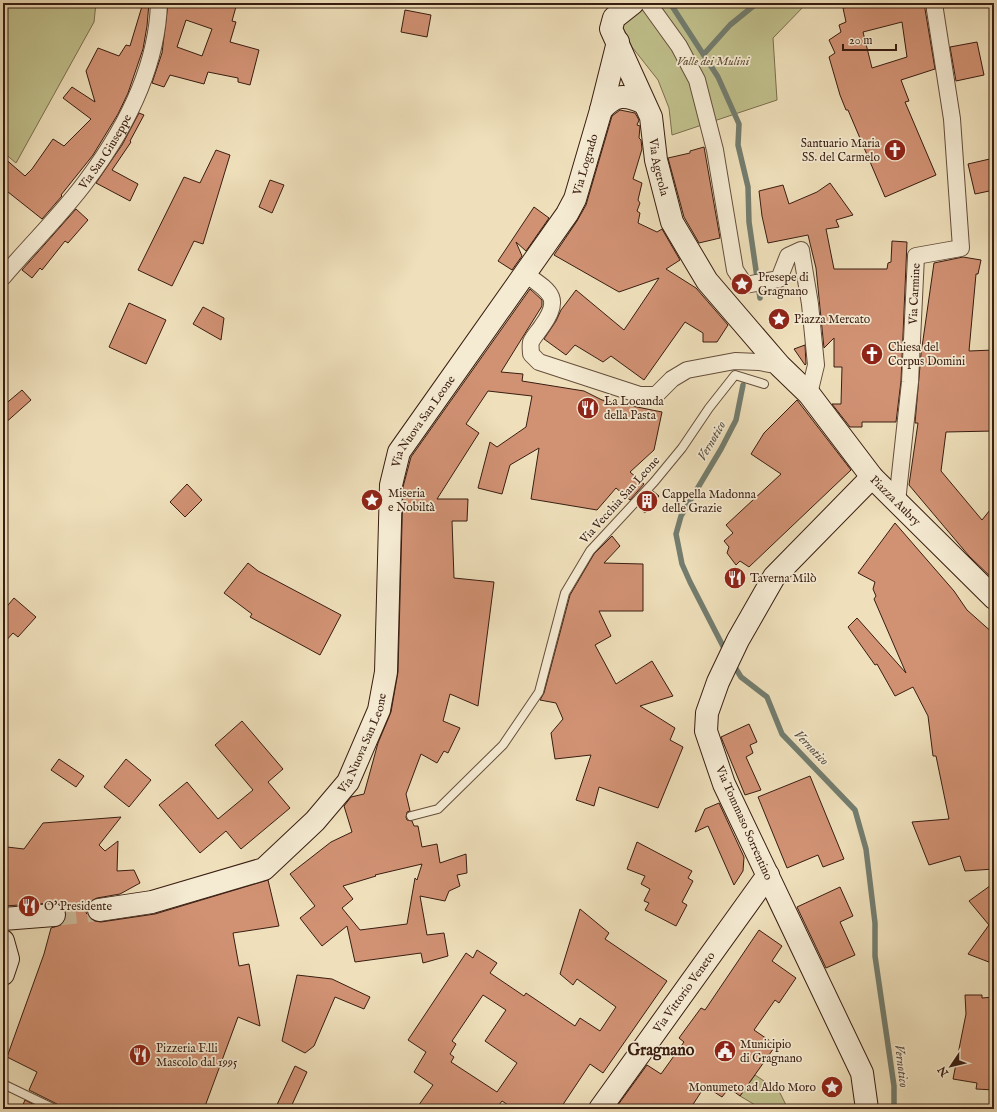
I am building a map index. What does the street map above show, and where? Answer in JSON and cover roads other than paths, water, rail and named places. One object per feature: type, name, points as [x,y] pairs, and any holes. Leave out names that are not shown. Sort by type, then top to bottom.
[{"type":"street","name":"Via San Giuseppe","points":[[3,277],[86,181],[124,125],[144,77],[158,26],[159,3]]},
{"type":"street","points":[[648,3],[679,46],[697,80],[715,150],[735,270],[745,285],[779,279],[788,256],[801,250],[810,304],[816,365],[809,394]]},
{"type":"street","name":"Via Carmine","points":[[897,502],[910,382],[916,256],[961,248],[952,119],[935,3]]},
{"type":"street","name":"Via Agerola","points":[[627,7],[614,18],[611,29],[651,116],[656,160],[672,222],[707,281],[780,366]]},
{"type":"street","name":"Via Logrado","points":[[524,273],[567,214],[575,199],[601,110],[618,42]]},
{"type":"street","points":[[601,110],[611,99],[625,97],[644,103]]},
{"type":"street","points":[[524,273],[542,286],[553,299],[553,306],[550,315],[531,342],[531,354],[540,362],[640,395],[656,395],[672,379],[687,370],[736,361],[758,362],[780,366],[809,394]]},
{"type":"street","name":"Via Nuova San Leone","points":[[99,910],[152,902],[264,869],[316,822],[348,782],[379,710],[386,672],[391,485],[399,452],[524,273]]},
{"type":"street","name":"Piazza Aubry","points":[[809,394],[872,477],[994,598]]},
{"type":"street","name":"Via Tommaso Sorrentino","points":[[867,1109],[862,1073],[724,784],[706,731],[707,713],[718,682],[738,640],[774,577],[872,477]]},
{"type":"street","name":"Via Vittorio Veneto","points":[[600,1109],[768,875]]},
{"type":"street","points":[[3,919],[54,914]]},
{"type":"street","points":[[3,941],[8,959],[3,974]]},
{"type":"lane","name":"Via Vecchia San Leone","points":[[411,816],[438,809],[459,789],[502,745],[539,692],[565,593],[590,551],[654,482],[678,453],[735,375],[764,384]]},
{"type":"lane","points":[[3,1084],[55,1109]]},
{"type":"waterway","name":"Vernotico","points":[[670,3],[718,77],[739,124],[738,145],[748,187],[749,222],[760,298]]},
{"type":"waterway","points":[[704,54],[730,25],[757,3]]},
{"type":"waterway","name":"Vernotico","points":[[726,652],[682,564],[676,534],[681,516],[721,449],[736,420],[743,385]]},
{"type":"waterway","name":"Vernotico","points":[[733,664],[741,677],[767,697],[782,734],[855,810],[866,849],[875,923],[875,956],[894,1086],[894,1109]]},
{"type":"tunnel","points":[[54,915],[99,910]]},
{"type":"place","name":"Santuario Maria SS. del Carmelo","points":[[895,150]]},
{"type":"place","name":"Presepe di Gragnano","points":[[742,284]]},
{"type":"place","name":"Piazza Mercato","points":[[779,319]]},
{"type":"place","name":"Chiesa del Corpus Domini","points":[[872,354]]},
{"type":"place","name":"La Locanda della Pasta","points":[[588,408]]},
{"type":"place","name":"Miseria e Nobiltà","points":[[372,500]]},
{"type":"place","name":"Cappella Madonna delle Grazie","points":[[647,501]]},
{"type":"place","name":"Taverna Milò","points":[[735,578]]},
{"type":"place","name":"O' Presidente","points":[[29,906]]},
{"type":"place","name":"Municipio di Gragnano","points":[[725,1051]]},
{"type":"place","name":"Pizzeria F.lli Mascolo dal 1995","points":[[140,1055]]},
{"type":"place","name":"Monumeto ad Aldo Moro","points":[[832,1087]]},
{"type":"district","name":"Gragnano","points":[[661,1051]]},
{"type":"park label","name":"Valle dei Mulini","points":[[713,61]]}]
